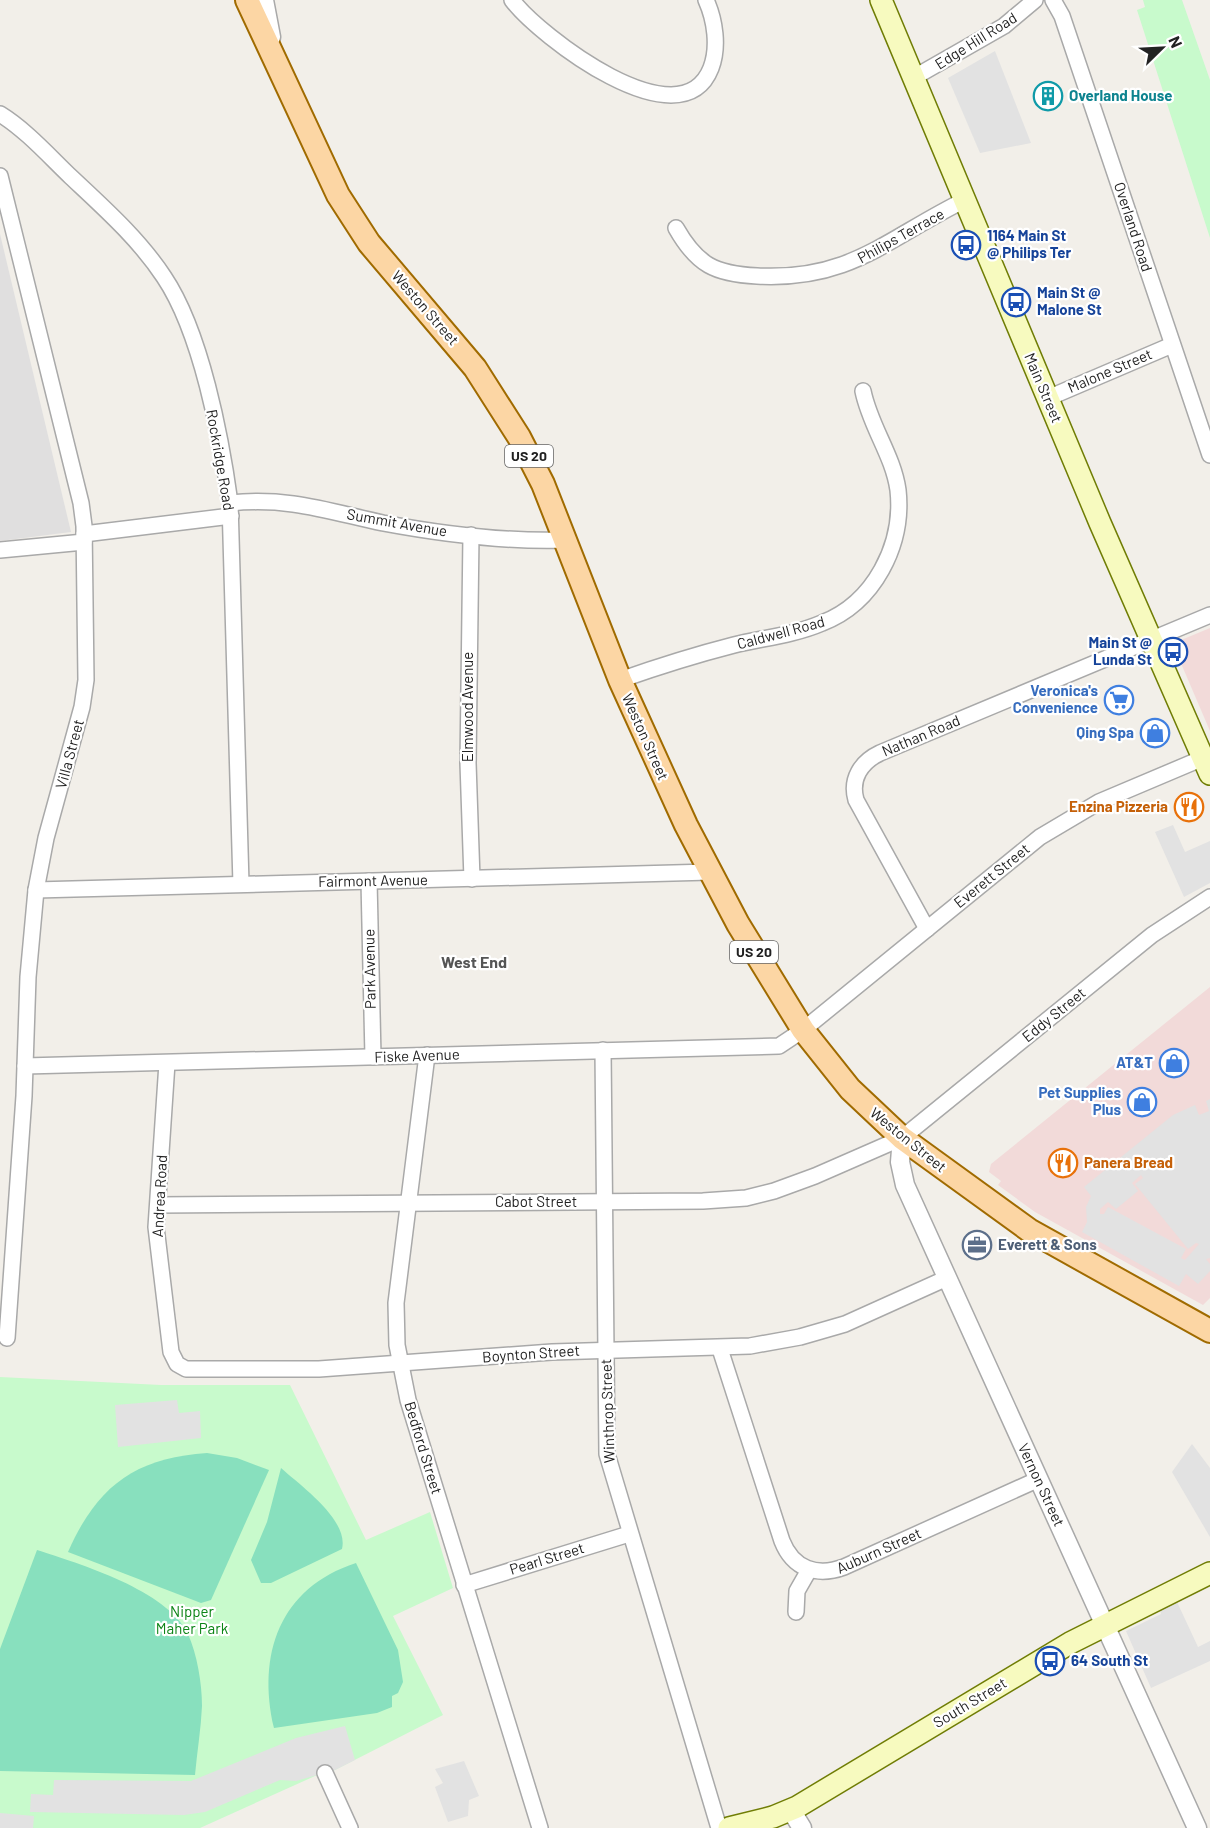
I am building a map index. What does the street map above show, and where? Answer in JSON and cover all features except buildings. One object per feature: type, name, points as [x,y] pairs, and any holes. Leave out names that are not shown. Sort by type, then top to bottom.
[{"type":"main road","name":"Weston Street","points":[[247,0],[322,166],[356,225],[458,345],[501,405],[531,460],[620,680],[664,779],[710,872],[754,952],[803,1030],[850,1089],[902,1138],[1029,1230],[1210,1331]]},
{"type":"main road","name":"Main Street","points":[[881,0],[1048,398],[1207,766]]},
{"type":"main road","name":"South Street","points":[[729,1828],[766,1820],[791,1810],[1104,1624],[1210,1573]]},
{"type":"street","points":[[264,0],[283,79]]},
{"type":"street","points":[[512,0],[534,25],[578,59],[639,87],[673,95],[698,85],[712,66],[715,39],[706,0]]},
{"type":"street","name":"Edge Hill Road","points":[[913,78],[1004,26],[1035,0]]},
{"type":"street","name":"Overland Road","points":[[1053,0],[1062,16],[1210,455]]},
{"type":"street","name":"Rockridge Road","points":[[0,114],[13,122],[133,238],[174,293],[186,318],[197,352],[218,435],[230,509],[241,884]]},
{"type":"street","name":"Villa Street","points":[[0,176],[79,493],[84,538],[88,654],[85,694],[46,838],[36,890],[28,977],[26,1066],[6,1242],[6,1338]]},
{"type":"street","name":"Philips Terrace","points":[[675,228],[694,255],[710,267],[742,275],[795,276],[833,270],[860,259],[965,200]]},
{"type":"street","name":"Malone Street","points":[[1048,398],[1172,345]]},
{"type":"street","name":"Caldwell Road","points":[[620,680],[730,646],[820,624],[845,612],[872,585],[885,565],[892,545],[898,495],[894,473],[870,416],[863,392]]},
{"type":"street","name":"Summit Avenue","points":[[0,550],[84,538],[268,500],[299,503],[385,523],[471,535],[565,540]]},
{"type":"street","name":"Elmwood Avenue","points":[[471,535],[468,763],[472,879]]},
{"type":"street","name":"Nathan Road","points":[[927,929],[856,800],[855,781],[864,763],[880,753],[1210,615]]},
{"type":"street","name":"Everett Street","points":[[803,1030],[1018,854],[1062,822],[1121,792],[1207,766]]},
{"type":"street","name":"Fairmont Avenue","points":[[36,890],[710,872]]},
{"type":"street","name":"Park Avenue","points":[[369,881],[373,1057]]},
{"type":"street","name":"Eddy Street","points":[[902,1138],[1152,935],[1210,897]]},
{"type":"street","name":"Fiske Avenue","points":[[26,1066],[774,1047],[788,1042],[803,1030]]},
{"type":"street","name":"Winthrop Street","points":[[603,1050],[607,1454],[629,1534],[719,1828]]},
{"type":"street","name":"Bedford Street","points":[[427,1055],[396,1292],[399,1364],[464,1585],[540,1828]]},
{"type":"street","name":"Andrea Road","points":[[167,1063],[158,1205],[158,1245],[171,1352],[177,1364]]},
{"type":"street","name":"Cabot Street","points":[[158,1205],[713,1201],[756,1196],[805,1180],[902,1138]]},
{"type":"street","name":"Vernon Street","points":[[902,1138],[900,1162],[903,1180],[1197,1828]]},
{"type":"street","name":"Boynton Street","points":[[177,1364],[192,1370],[233,1371],[399,1364],[605,1350],[720,1349],[777,1342],[820,1332],[868,1315],[947,1278]]},
{"type":"street","points":[[720,1349],[723,1367],[784,1547],[796,1562],[809,1570],[797,1591],[796,1611]]},
{"type":"street","name":"Auburn Street","points":[[809,1570],[826,1572],[844,1568],[1039,1479]]},
{"type":"street","name":"Pearl Street","points":[[464,1585],[629,1534]]},
{"type":"street","points":[[325,1773],[350,1828]]},
{"type":"street","points":[[791,1810],[802,1828]]},
{"type":"shaded area","points":[[995,51],[1031,143],[980,153],[948,78]]},
{"type":"shaded area","points":[[0,234],[71,532],[0,541]]},
{"type":"shaded area","points":[[1210,628],[1210,731],[1174,643]]},
{"type":"shaded area","points":[[1173,825],[1185,852],[1210,841],[1210,883],[1184,897],[1155,832]]},
{"type":"shaded area","points":[[1210,987],[1210,1298],[1203,1305],[1035,1212],[998,1185],[1001,1181],[989,1172],[991,1164]]},
{"type":"shaded area","points":[[1210,1099],[1210,1258],[1206,1259],[1210,1264],[1210,1271],[1198,1284],[1186,1274],[1179,1286],[1082,1232],[1087,1222],[1086,1207],[1091,1196],[1084,1187],[1173,1115],[1195,1105],[1199,1115],[1209,1111],[1206,1101]],"holes":[[[1141,1175],[1143,1178],[1135,1184],[1188,1249],[1196,1243],[1199,1244],[1185,1260],[1181,1258],[1186,1249],[1108,1207],[1104,1214],[1100,1214],[1100,1209],[1108,1202],[1116,1209],[1138,1191],[1132,1183]]]},
{"type":"shaded area","points":[[177,1400],[179,1413],[200,1411],[201,1438],[118,1447],[115,1405]]},
{"type":"shaded area","points":[[1192,1444],[1210,1468],[1210,1537],[1172,1472]]},
{"type":"shaded area","points":[[1177,1602],[1198,1647],[1210,1641],[1210,1661],[1151,1688],[1126,1631],[1161,1614],[1160,1609]]},
{"type":"shaded area","points":[[345,1726],[355,1760],[335,1770],[296,1781],[280,1780],[205,1812],[184,1815],[30,1812],[31,1794],[53,1795],[54,1780],[191,1781],[296,1738]]},
{"type":"shaded area","points":[[464,1761],[479,1796],[469,1800],[468,1816],[448,1822],[435,1787],[443,1783],[435,1769]]},
{"type":"shaded area","points":[[0,1813],[34,1816],[33,1828],[0,1828]]},
{"type":"green space","points":[[1143,0],[1182,0],[1210,80],[1210,238],[1137,10],[1145,7]]},
{"type":"green space","name":"Nipper Maher Park","points":[[0,1377],[161,1385],[290,1385],[366,1540],[430,1512],[453,1588],[393,1616],[443,1715],[335,1770],[315,1776],[200,1828],[0,1828]]},
{"type":"green space","points":[[207,1453],[237,1458],[269,1470],[211,1600],[201,1603],[68,1552],[92,1509],[121,1480],[159,1461]]},
{"type":"green space","points":[[281,1468],[322,1504],[331,1515],[342,1538],[342,1549],[271,1583],[261,1583],[251,1560],[267,1522]]},
{"type":"green space","points":[[37,1550],[121,1581],[162,1604],[177,1618],[191,1642],[201,1688],[202,1706],[195,1775],[0,1771],[0,1649]]},
{"type":"green space","points":[[356,1563],[398,1650],[403,1682],[398,1693],[392,1696],[392,1707],[377,1713],[274,1728],[269,1701],[269,1675],[272,1650],[280,1628],[292,1607],[308,1589],[330,1574]]},
{"type":"place","name":"Overland House","points":[[1048,96]]},
{"type":"place","name":"1164 Main St @ Philips Ter","points":[[966,245]]},
{"type":"place","name":"Main St @ Malone St","points":[[1016,302]]},
{"type":"place","name":"Main St @ Lunda St","points":[[1173,652]]},
{"type":"place","name":"Veronica's Convenience","points":[[1119,700]]},
{"type":"place","name":"Qing Spa","points":[[1155,733]]},
{"type":"place","name":"Enzina Pizzeria","points":[[1189,807]]},
{"type":"place","name":"AT&T","points":[[1174,1063]]},
{"type":"place","name":"Pet Supplies Plus","points":[[1142,1102]]},
{"type":"place","name":"Panera Bread","points":[[1063,1163]]},
{"type":"place","name":"Everett & Sons","points":[[977,1245]]},
{"type":"place","name":"64 South St","points":[[1050,1661]]},
{"type":"district","name":"West End","points":[[474,962]]}]
